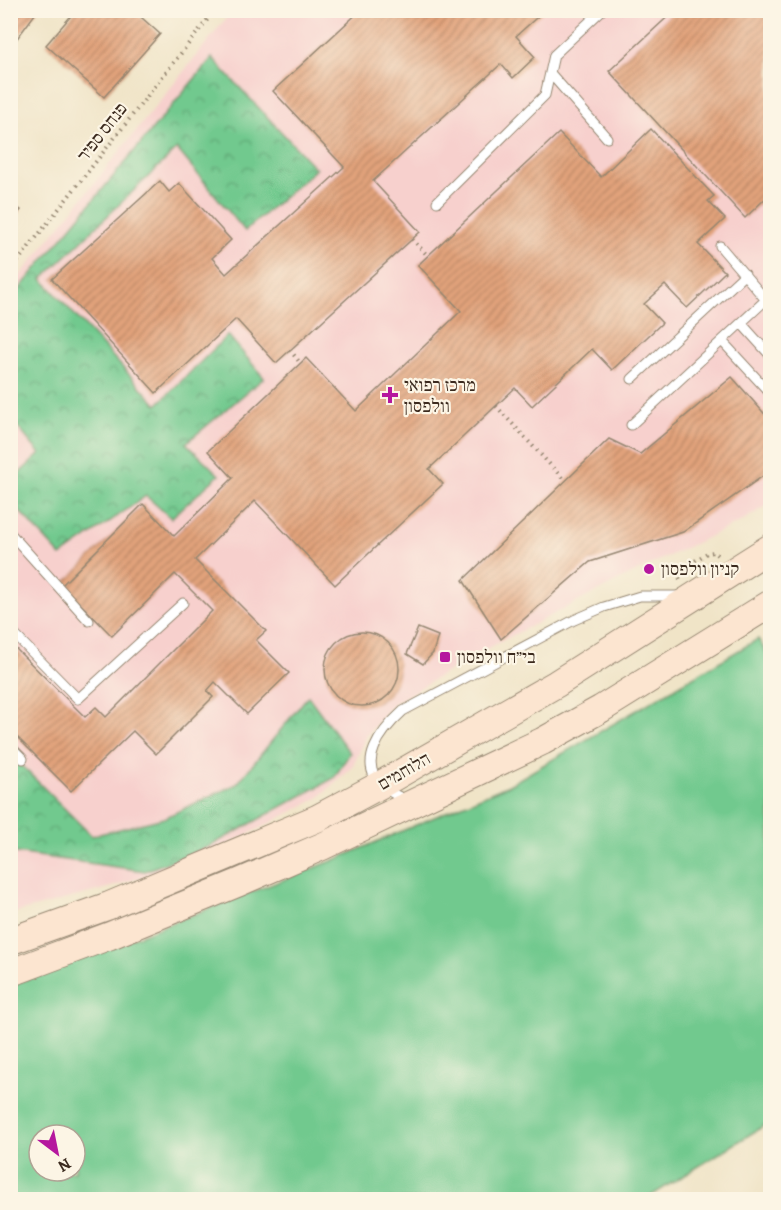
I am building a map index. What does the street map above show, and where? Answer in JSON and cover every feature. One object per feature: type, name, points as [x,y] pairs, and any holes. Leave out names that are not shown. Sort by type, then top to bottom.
[{"type":"main road","name":"הלוחמים","points":[[10,941],[108,906],[318,818],[556,684],[771,548]]},
{"type":"main road","name":"הלוחמים","points":[[10,973],[109,936],[238,883],[543,741],[601,709],[771,604]]},
{"type":"lane","points":[[437,202],[545,95],[554,55],[602,10]]},
{"type":"lane","points":[[550,73],[607,138]]},
{"type":"lane","points":[[631,425],[769,298],[720,246]]},
{"type":"lane","points":[[632,379],[744,274]]},
{"type":"lane","points":[[741,323],[771,355]]},
{"type":"lane","points":[[722,341],[771,393]]},
{"type":"lane","points":[[10,533],[89,621]]},
{"type":"lane","points":[[423,798],[403,799],[380,784],[372,768],[373,751],[390,723],[403,711],[574,620],[604,607],[639,596],[694,596]]},
{"type":"lane","points":[[10,630],[78,699],[183,603]]},
{"type":"lane","points":[[10,746],[23,759]]},
{"type":"path","name":"פנחס ספיר","points":[[10,271],[215,10]]},
{"type":"path","points":[[412,239],[428,256]]},
{"type":"path","points":[[290,350],[301,364]]},
{"type":"path","points":[[496,405],[565,481]]},
{"type":"path","points":[[676,573],[707,553],[714,552],[718,555]]},
{"type":"path","points":[[771,683],[765,687],[771,696]]},
{"type":"shaded area","name":"מרכז רפואי וולפסון","points":[[232,11],[770,11],[770,504],[742,521],[629,575],[477,654],[393,704],[367,735],[352,768],[318,798],[204,857],[108,888],[11,914],[11,287]]},
{"type":"green space","points":[[212,58],[316,169],[245,231],[177,149],[42,279],[157,405],[228,335],[264,378],[186,443],[219,475],[171,518],[146,496],[61,556],[11,502],[11,481],[40,454],[11,419],[11,299]]},
{"type":"green space","points":[[758,639],[770,658],[770,1122],[646,1199],[11,1200],[11,985],[332,861],[509,785]]},
{"type":"green space","points":[[308,696],[350,753],[334,778],[210,846],[145,871],[16,853],[11,850],[11,755],[92,836],[164,818],[237,784]]},
{"type":"building","points":[[10,10],[38,10],[10,48]]},
{"type":"building","points":[[76,10],[133,10],[160,34],[104,97],[46,45]]},
{"type":"building","points":[[361,10],[545,10],[516,36],[535,57],[513,78],[501,64],[373,181],[420,232],[276,363],[236,319],[156,393],[52,279],[160,181],[169,192],[179,183],[231,240],[212,258],[226,274],[344,167],[273,91]]},
{"type":"building","points":[[675,10],[770,10],[770,194],[745,218],[609,71]]},
{"type":"building","points":[[651,129],[714,196],[708,201],[725,219],[698,244],[725,272],[687,308],[665,285],[644,304],[662,323],[612,370],[592,349],[532,406],[515,388],[429,469],[443,484],[335,585],[255,501],[195,560],[266,631],[256,640],[289,673],[247,714],[215,682],[207,691],[213,697],[156,754],[133,731],[71,791],[10,730],[10,643],[85,717],[96,707],[106,717],[212,611],[175,574],[112,636],[62,585],[143,504],[174,536],[233,478],[208,451],[306,358],[356,411],[461,311],[418,265],[559,133],[601,177]]},
{"type":"building","points":[[10,202],[21,210],[10,222]]},
{"type":"building","points":[[732,377],[770,420],[770,471],[683,532],[590,562],[501,639],[463,580],[609,439],[640,454]]},
{"type":"building","points":[[418,628],[438,636],[433,653],[423,664],[407,654]]},
{"type":"building","points":[[362,632],[383,638],[393,648],[399,669],[393,690],[383,700],[362,706],[341,700],[331,690],[325,669],[331,648],[341,638]]},
{"type":"place","name":"מרכז רפואי וולפסון","points":[[390,395]]},
{"type":"place","name":"קניון וולפסון","points":[[649,569]]},
{"type":"place","name":"בי״ח וולפסון","points":[[445,657]]}]
